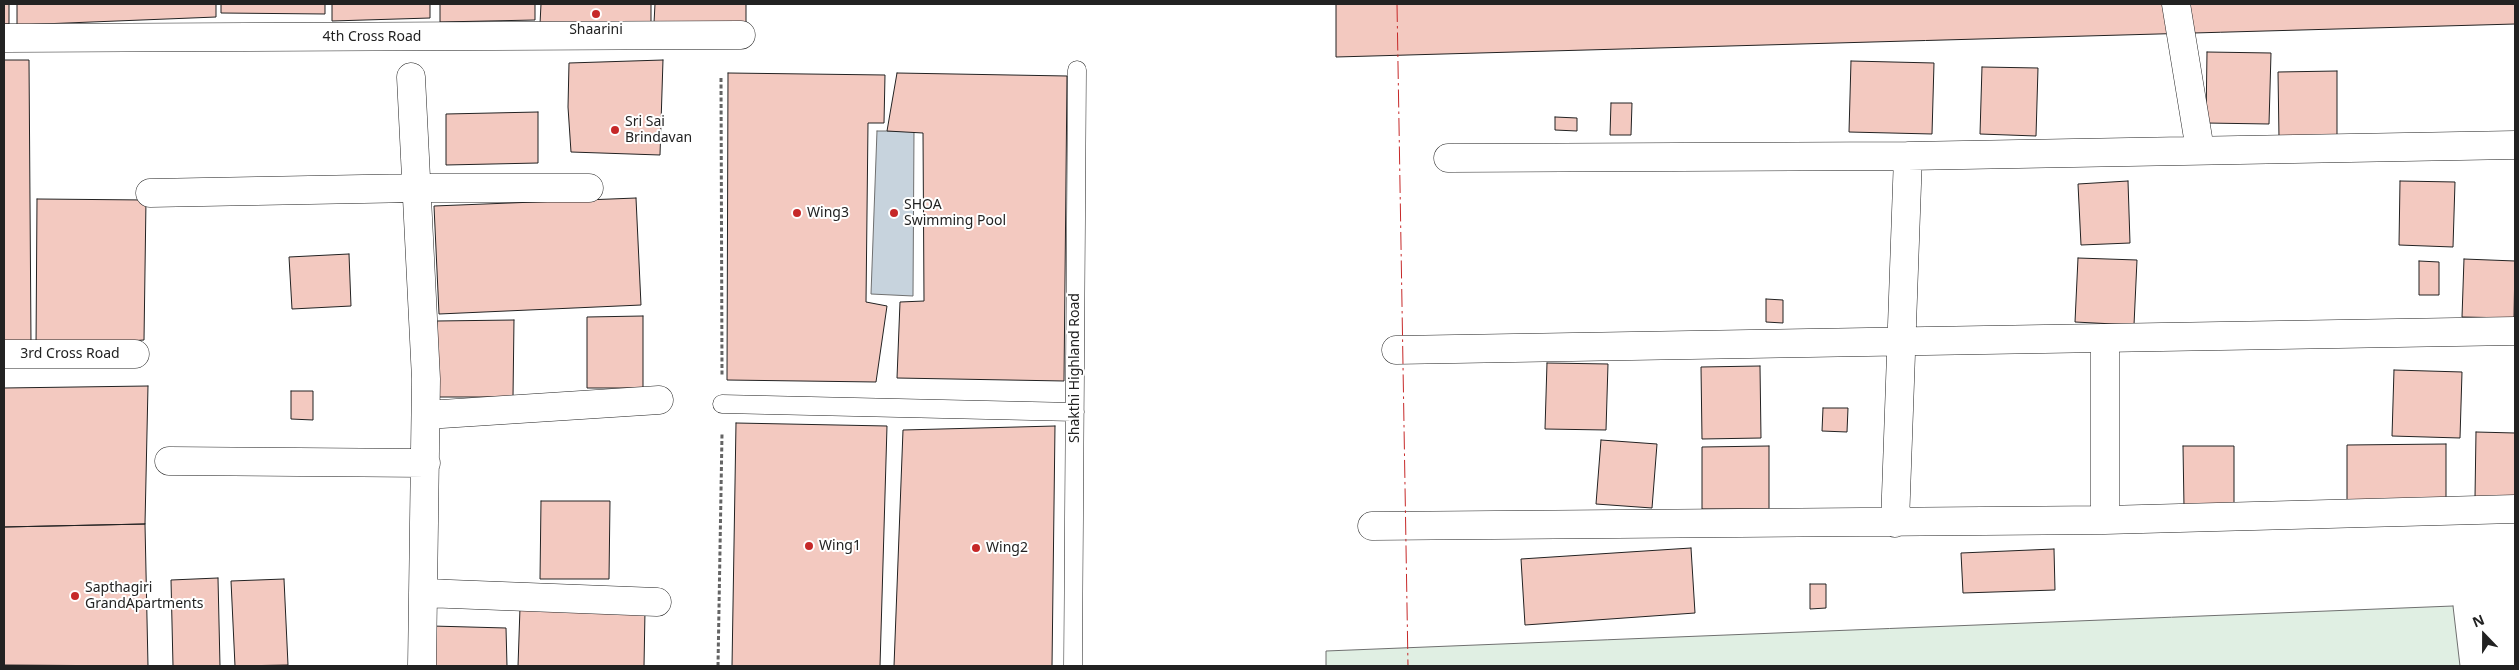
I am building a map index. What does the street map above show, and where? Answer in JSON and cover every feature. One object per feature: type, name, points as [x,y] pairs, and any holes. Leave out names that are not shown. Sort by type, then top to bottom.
[{"type":"street","points":[[2176,4],[2200,150]]},
{"type":"street","name":"4th Cross Road","points":[[4,38],[741,35]]},
{"type":"street","points":[[411,77],[426,415],[422,666]]},
{"type":"street","points":[[1448,158],[1908,156],[2515,145]]},
{"type":"street","points":[[1896,522],[1900,341],[1908,156]]},
{"type":"street","points":[[150,193],[416,188],[589,188]]},
{"type":"street","points":[[1396,350],[2515,331]]},
{"type":"street","points":[[2105,338],[2105,520]]},
{"type":"street","name":"3rd Cross Road","points":[[4,354],[135,354]]},
{"type":"street","points":[[426,415],[660,400]]},
{"type":"street","points":[[169,461],[426,463]]},
{"type":"street","points":[[1372,526],[2105,520],[2515,509]]},
{"type":"street","points":[[424,593],[658,602]]},
{"type":"lane","name":"Shakthi Highland Road","points":[[1073,666],[1077,70]]},
{"type":"lane","points":[[722,404],[1074,412]]},
{"type":"path","points":[[718,666],[722,404],[721,78]]},
{"type":"green space","points":[[2453,606],[2460,666],[1326,666],[1326,651]]},
{"type":"shaded area","name":"SHOA Swimming Pool","points":[[877,131],[914,131],[913,296],[871,294]]},
{"type":"building","points":[[4,4],[9,4],[9,24],[4,24]]},
{"type":"building","points":[[17,4],[216,4],[216,17],[17,25]]},
{"type":"building","points":[[221,4],[325,4],[325,14],[221,13]]},
{"type":"building","points":[[332,4],[430,4],[430,18],[332,21]]},
{"type":"building","name":"Shaarini","points":[[440,4],[535,4],[535,20],[440,22]]},
{"type":"building","name":"Shaarini","points":[[541,4],[651,4],[651,25],[540,24]]},
{"type":"building","points":[[655,4],[746,4],[746,24],[654,23]]},
{"type":"building","points":[[1336,4],[2515,4],[2515,24],[1336,57]]},
{"type":"building","points":[[2207,52],[2271,53],[2269,124],[2206,123]]},
{"type":"building","points":[[4,60],[29,60],[31,343],[4,344]]},
{"type":"building","name":"Sri Sai Brindavan","points":[[663,60],[660,155],[571,152],[568,107],[569,63]]},
{"type":"building","points":[[1851,61],[1934,63],[1932,134],[1849,132]]},
{"type":"building","points":[[1982,67],[2038,68],[2036,136],[1980,134]]},
{"type":"building","points":[[2337,71],[2337,137],[2279,138],[2278,72]]},
{"type":"building","name":"Wing3","points":[[728,73],[885,75],[884,123],[868,123],[866,302],[887,306],[876,382],[727,380]]},
{"type":"building","points":[[897,73],[1067,76],[1064,381],[897,378],[900,302],[924,301],[923,133],[887,131]]},
{"type":"building","points":[[1611,103],[1632,103],[1631,135],[1610,135]]},
{"type":"building","points":[[538,112],[538,163],[446,165],[446,114]]},
{"type":"building","points":[[1555,117],[1577,118],[1577,131],[1555,130]]},
{"type":"building","points":[[2128,181],[2130,243],[2081,245],[2078,184]]},
{"type":"building","points":[[2400,181],[2455,182],[2453,247],[2399,245]]},
{"type":"building","points":[[636,198],[641,305],[439,314],[434,206]]},
{"type":"building","points":[[37,199],[146,200],[144,340],[36,347]]},
{"type":"building","points":[[349,254],[351,306],[292,309],[289,257]]},
{"type":"building","points":[[2078,258],[2137,260],[2134,325],[2075,322]]},
{"type":"building","points":[[2464,259],[2515,261],[2514,318],[2462,317]]},
{"type":"building","points":[[2419,261],[2439,262],[2439,295],[2419,295]]},
{"type":"building","points":[[1766,299],[1783,300],[1783,323],[1766,322]]},
{"type":"building","points":[[643,316],[643,388],[587,388],[587,317]]},
{"type":"building","points":[[514,320],[513,397],[437,397],[437,321]]},
{"type":"building","points":[[1547,363],[1608,364],[1606,430],[1545,429]]},
{"type":"building","points":[[1760,366],[1761,438],[1702,439],[1701,367]]},
{"type":"building","points":[[2394,370],[2462,372],[2460,438],[2392,436]]},
{"type":"building","points":[[148,386],[145,524],[4,527],[4,388]]},
{"type":"building","points":[[291,391],[313,391],[313,420],[291,419]]},
{"type":"building","points":[[1823,408],[1848,408],[1847,432],[1822,431]]},
{"type":"building","name":"Wing1","points":[[736,423],[887,426],[880,666],[732,666]]},
{"type":"building","name":"Wing2","points":[[1055,426],[1052,666],[894,666],[903,430]]},
{"type":"building","points":[[2476,432],[2515,433],[2515,498],[2475,497]]},
{"type":"building","points":[[1601,440],[1657,444],[1652,508],[1596,504]]},
{"type":"building","points":[[2446,444],[2446,506],[2347,506],[2347,445]]},
{"type":"building","points":[[1769,446],[1769,509],[1702,509],[1702,447]]},
{"type":"building","points":[[2183,446],[2234,446],[2234,507],[2184,507]]},
{"type":"building","points":[[541,501],[610,501],[609,579],[540,579]]},
{"type":"building","name":"Sapthagiri GrandApartments","points":[[145,524],[148,666],[4,665],[4,527]]},
{"type":"building","points":[[1691,548],[1695,613],[1525,625],[1521,559]]},
{"type":"building","points":[[2054,549],[2055,590],[1963,593],[1961,553]]},
{"type":"building","points":[[218,578],[220,666],[173,666],[171,580]]},
{"type":"building","points":[[284,579],[288,665],[235,666],[231,581]]},
{"type":"building","points":[[1810,584],[1826,584],[1826,608],[1810,609]]},
{"type":"building","points":[[520,608],[645,611],[644,666],[518,666]]},
{"type":"building","points":[[432,626],[506,628],[507,666],[431,666]]},
{"type":"power","points":[[1397,4],[1408,666]]},
{"type":"place","name":"Shaarini","points":[[596,14]]},
{"type":"place","name":"Sri Sai Brindavan","points":[[615,130]]},
{"type":"place","name":"Wing3","points":[[797,213]]},
{"type":"place","name":"SHOA Swimming Pool","points":[[894,213]]},
{"type":"place","name":"Wing1","points":[[809,546]]},
{"type":"place","name":"Wing2","points":[[976,548]]},
{"type":"place","name":"Sapthagiri GrandApartments","points":[[75,596]]}]
